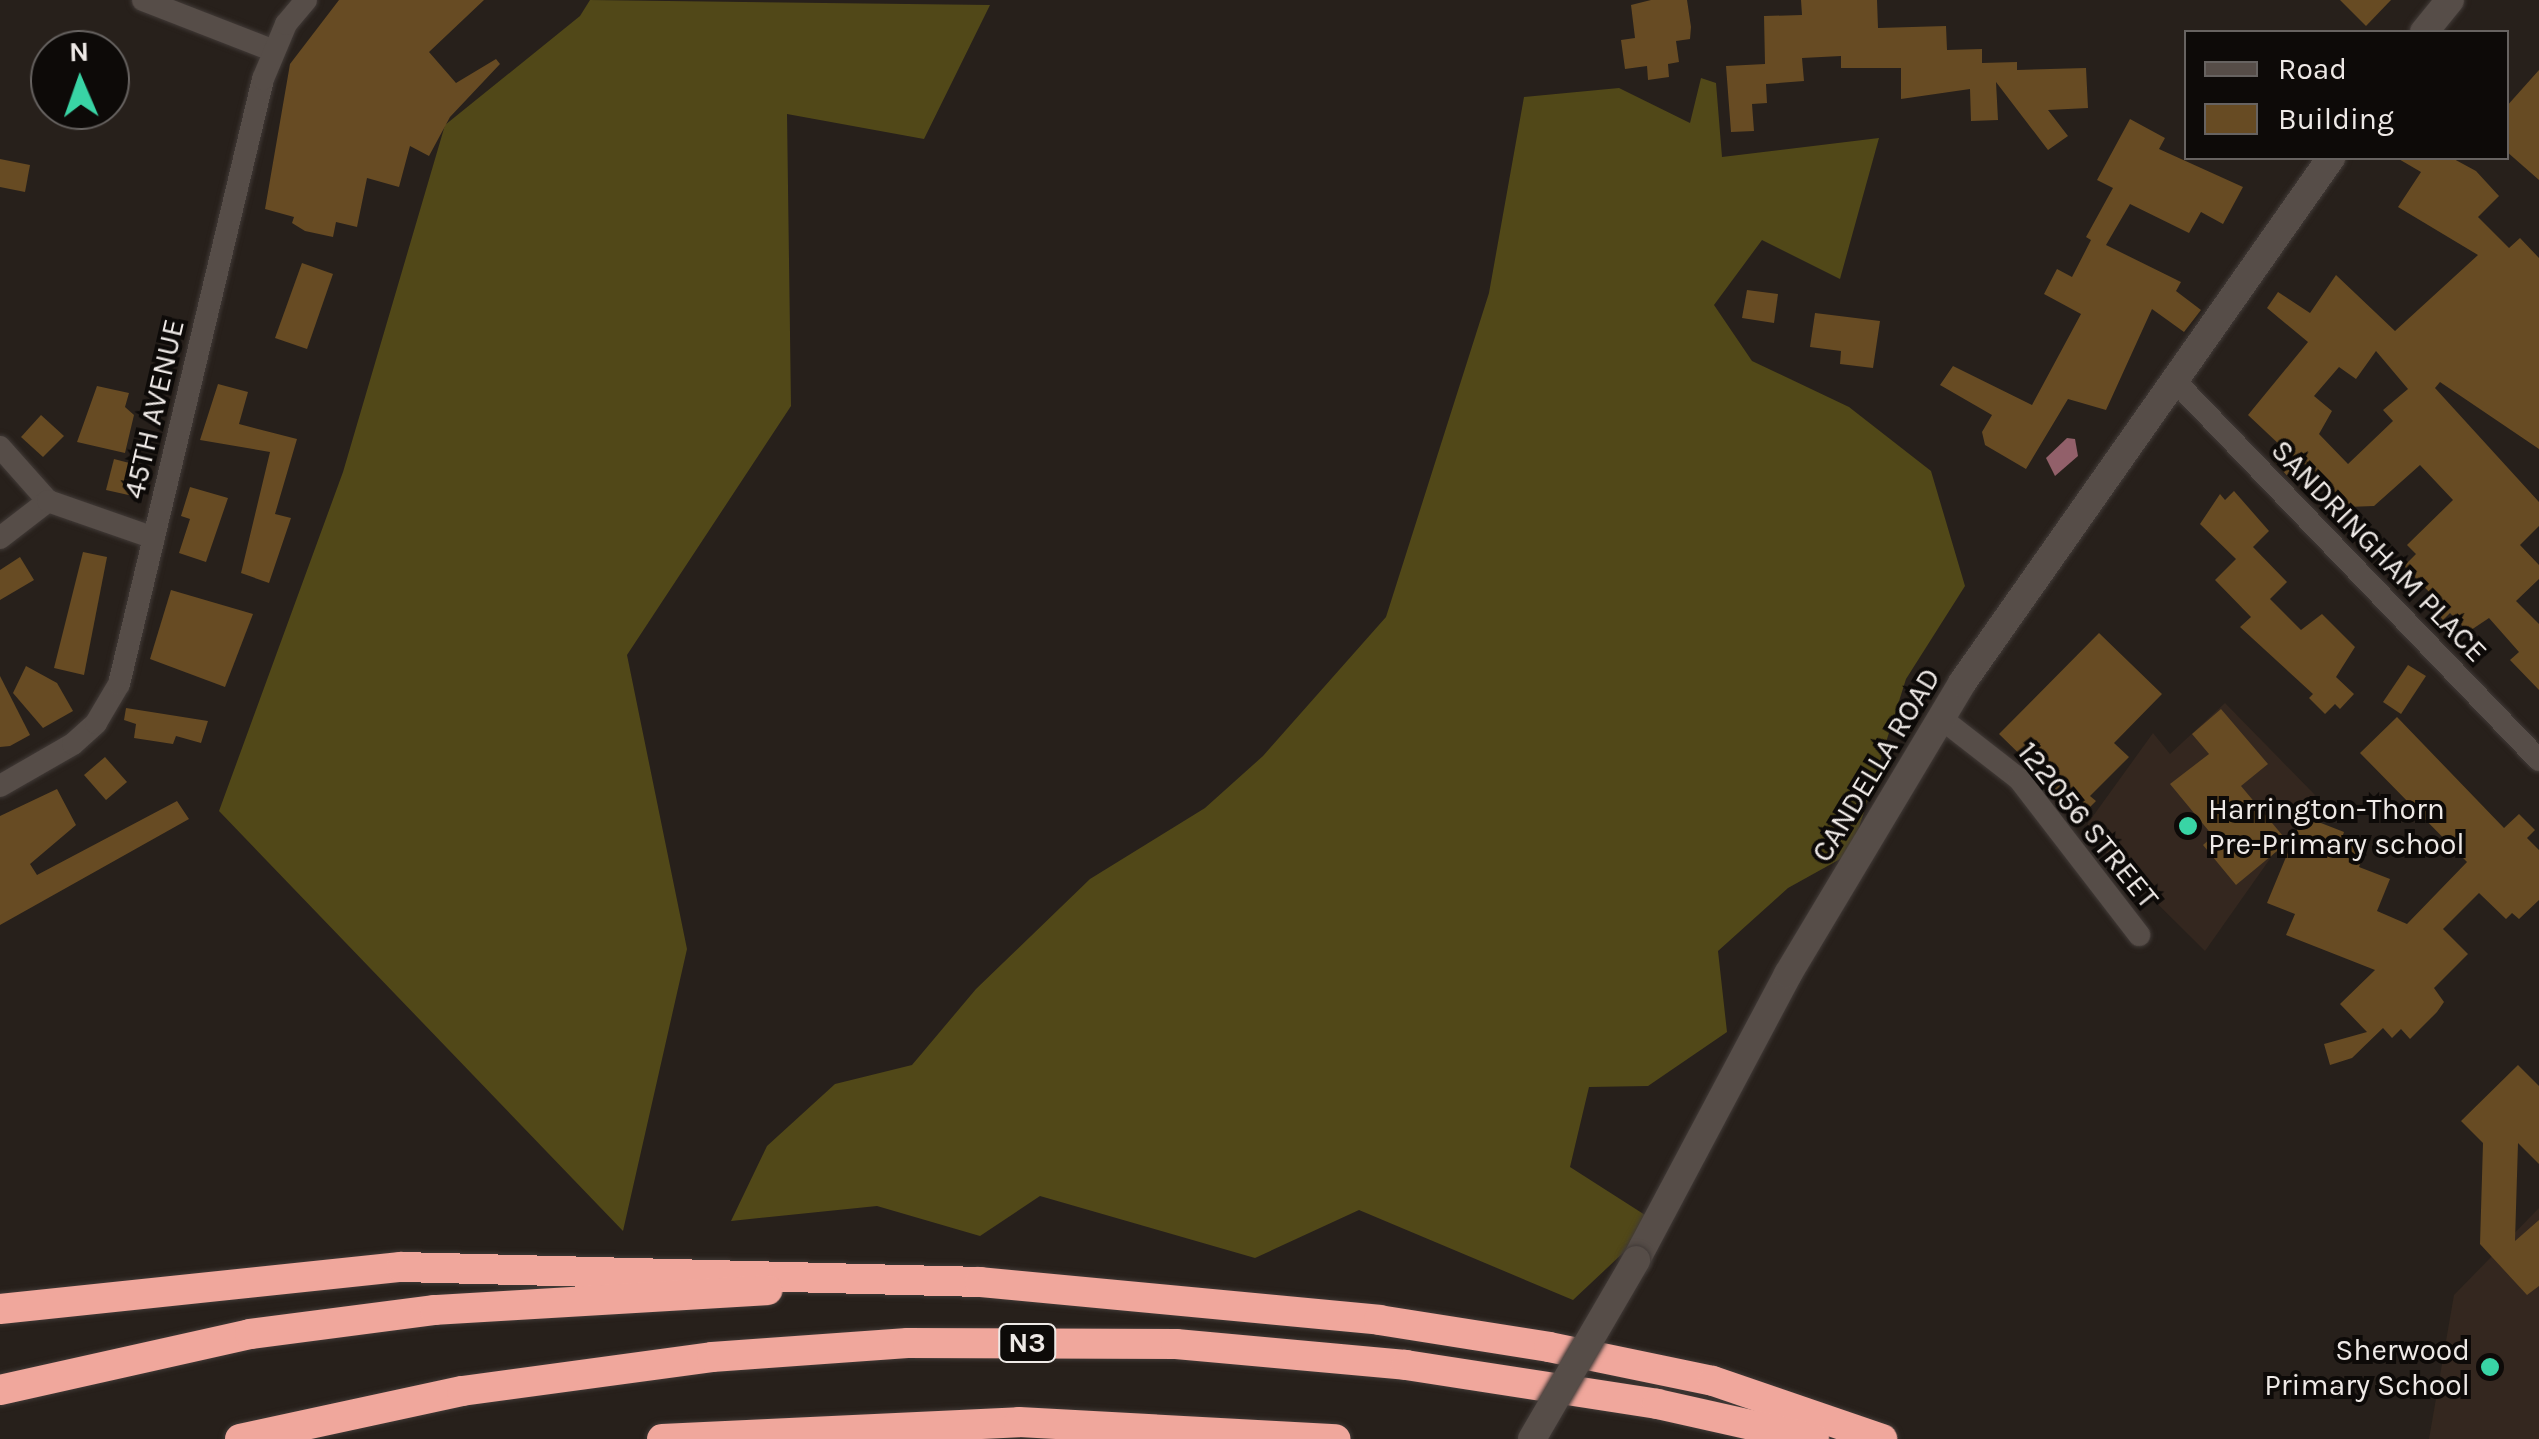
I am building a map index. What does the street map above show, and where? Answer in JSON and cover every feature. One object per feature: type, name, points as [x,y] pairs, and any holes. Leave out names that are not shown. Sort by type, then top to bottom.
[{"type":"highway","points":[[0,1309],[402,1267],[980,1282],[1379,1320],[1549,1346],[1713,1381],[1882,1439]]},
{"type":"highway","points":[[0,1390],[250,1334],[434,1310],[980,1282]]},
{"type":"highway","name":"N3","points":[[240,1439],[462,1391],[712,1358],[908,1343],[1176,1344],[1406,1365],[1656,1404],[1814,1439]]},
{"type":"highway","points":[[662,1439],[1019,1422],[1336,1439]]},
{"type":"street","points":[[143,0],[272,50]]},
{"type":"street","name":"45TH AVENUE","points":[[0,786],[72,744],[112,699],[272,50],[306,0]]},
{"type":"street","points":[[2426,30],[2450,0]]},
{"type":"street","name":"CANDELLA ROAD","points":[[1532,1439],[1636,1260],[1788,974],[1942,719],[2330,160]]},
{"type":"street","name":"SANDRINGHAM PLACE","points":[[2176,382],[2539,760]]},
{"type":"street","points":[[0,447],[48,501],[154,538]]},
{"type":"street","points":[[0,538],[48,501]]},
{"type":"street","name":"122056 STREET","points":[[1942,719],[2019,779],[2139,935]]},
{"type":"shaded area","points":[[590,0],[990,5],[924,139],[787,114],[791,406],[627,655],[687,949],[623,1231],[219,811],[343,472],[445,125],[580,16]]},
{"type":"shaded area","points":[[1701,78],[1716,83],[1722,157],[1879,138],[1840,279],[1762,240],[1714,305],[1752,361],[1849,407],[1931,471],[1965,586],[1906,679],[1851,853],[1788,888],[1718,951],[1727,1032],[1648,1086],[1589,1087],[1570,1167],[1656,1222],[1573,1300],[1359,1210],[1255,1258],[1040,1196],[980,1236],[877,1206],[731,1221],[767,1146],[835,1084],[912,1065],[976,989],[1090,879],[1205,808],[1263,756],[1386,617],[1489,293],[1524,97],[1619,88],[1690,123]]},
{"type":"shaded area","points":[[2067,438],[2075,439],[2078,456],[2055,476],[2046,458]]},
{"type":"shaded area","name":"Harrington-Thorn Pre-Primary school","points":[[2225,703],[2315,795],[2205,951],[2083,830],[2153,733],[2170,754]]},
{"type":"shaded area","name":"Sherwood Primary School","points":[[2539,1208],[2539,1439],[2429,1439],[2454,1295]]},
{"type":"building","points":[[339,0],[484,0],[429,52],[456,83],[496,59],[500,64],[450,117],[429,156],[410,146],[399,187],[367,178],[357,227],[336,222],[333,237],[305,231],[292,223],[294,217],[265,209],[290,64]]},
{"type":"building","points":[[1651,0],[1687,0],[1691,27],[1690,39],[1676,41],[1679,62],[1668,64],[1669,77],[1648,80],[1647,66],[1625,69],[1621,40],[1635,38],[1631,5]]},
{"type":"building","points":[[1801,0],[1877,0],[1878,28],[1946,26],[1947,50],[1982,49],[1982,63],[2017,62],[2017,70],[2086,68],[2088,108],[2048,110],[2068,136],[2048,150],[1996,82],[1998,120],[1971,121],[1970,89],[1901,99],[1901,68],[1841,68],[1841,56],[1802,58],[1804,81],[1766,84],[1767,103],[1752,104],[1754,131],[1731,132],[1726,66],[1765,64],[1764,16],[1802,15]]},
{"type":"building","points":[[2340,0],[2391,0],[2366,26]]},
{"type":"building","points":[[2539,70],[2539,180],[2509,154],[2509,104]]},
{"type":"building","points":[[2130,119],[2165,138],[2159,149],[2243,187],[2223,224],[2201,212],[2189,233],[2130,204],[2106,245],[2181,282],[2176,291],[2201,310],[2184,332],[2152,309],[2106,410],[2068,399],[2026,469],[1985,445],[1982,432],[1992,415],[1940,385],[1953,366],[2032,405],[2081,314],[2044,294],[2057,269],[2072,277],[2091,240],[2086,237],[2113,188],[2097,180]]},
{"type":"building","points":[[0,159],[30,165],[25,192],[0,187]]},
{"type":"building","points":[[2400,160],[2456,160],[2476,171],[2499,196],[2478,217],[2509,248],[2520,238],[2539,258],[2539,449],[2440,382],[2435,388],[2539,502],[2539,526],[2520,545],[2539,565],[2539,579],[2516,601],[2539,624],[2539,690],[2510,660],[2519,652],[2489,618],[2468,632],[2450,613],[2443,620],[2429,604],[2435,598],[2404,566],[2416,554],[2407,545],[2453,500],[2420,465],[2374,506],[2347,507],[2304,464],[2291,480],[2272,459],[2282,447],[2248,415],[2308,342],[2267,308],[2278,292],[2310,313],[2336,275],[2395,331],[2478,255],[2398,207],[2421,172]],"holes":[[[2376,351],[2408,389],[2383,410],[2393,421],[2348,464],[2319,434],[2332,411],[2314,396],[2339,367],[2356,379]]]},
{"type":"building","points":[[302,263],[333,274],[307,349],[275,338]]},
{"type":"building","points":[[1747,290],[1778,294],[1774,323],[1742,318]]},
{"type":"building","points":[[1815,313],[1880,321],[1873,368],[1840,364],[1841,351],[1810,347]]},
{"type":"building","points":[[218,384],[248,392],[239,424],[297,439],[275,514],[291,518],[269,583],[241,573],[270,452],[200,440]]},
{"type":"building","points":[[97,386],[129,393],[125,407],[134,415],[125,453],[77,442]]},
{"type":"building","points":[[41,415],[64,436],[43,457],[21,437]]},
{"type":"building","points":[[114,459],[141,466],[133,496],[106,490]]},
{"type":"building","points":[[190,487],[228,498],[206,562],[179,553],[190,519],[181,516]]},
{"type":"building","points":[[2234,491],[2269,531],[2253,547],[2287,582],[2270,599],[2301,630],[2322,614],[2355,647],[2336,677],[2354,694],[2340,709],[2335,704],[2325,714],[2309,698],[2313,694],[2240,627],[2251,617],[2215,580],[2236,559],[2200,524],[2220,494],[2225,500]]},
{"type":"building","points":[[83,552],[107,557],[84,675],[54,668]]},
{"type":"building","points":[[20,557],[34,580],[0,600],[0,570]]},
{"type":"building","points":[[171,590],[253,614],[225,687],[150,659]]},
{"type":"building","points":[[2099,633],[2162,694],[2114,743],[2129,757],[2090,796],[2096,801],[2082,815],[1999,734]]},
{"type":"building","points":[[2408,665],[2426,676],[2401,714],[2383,702]]},
{"type":"building","points":[[26,666],[57,683],[73,711],[43,728],[13,693]]},
{"type":"building","points":[[0,676],[30,735],[0,747]]},
{"type":"building","points":[[126,708],[208,721],[201,743],[176,736],[173,744],[134,738],[136,724],[124,720]]},
{"type":"building","points":[[2221,709],[2268,764],[2241,786],[2288,842],[2236,885],[2203,845],[2213,836],[2170,784],[2209,754],[2192,734]]},
{"type":"building","points":[[2397,717],[2504,828],[2519,814],[2535,830],[2527,838],[2539,850],[2539,900],[2519,919],[2512,913],[2506,919],[2479,893],[2443,929],[2468,954],[2434,988],[2444,1002],[2437,1012],[2410,1039],[2401,1029],[2392,1038],[2383,1028],[2352,1058],[2330,1065],[2324,1044],[2367,1032],[2340,1004],[2375,970],[2286,935],[2295,914],[2267,903],[2303,816],[2344,832],[2341,841],[2365,851],[2359,867],[2390,879],[2377,911],[2407,924],[2467,862],[2360,753]]},
{"type":"building","points":[[105,757],[127,782],[106,800],[84,775]]},
{"type":"building","points":[[57,789],[76,825],[30,864],[37,875],[177,801],[189,819],[0,925],[0,816]]},
{"type":"building","points":[[2518,1065],[2539,1086],[2539,1164],[2518,1143],[2515,1241],[2539,1220],[2539,1286],[2527,1295],[2480,1244],[2483,1143],[2461,1121]]},
{"type":"place","name":"Harrington-Thorn Pre-Primary school","points":[[2188,826]]},
{"type":"place","name":"Sherwood Primary School","points":[[2490,1367]]}]
